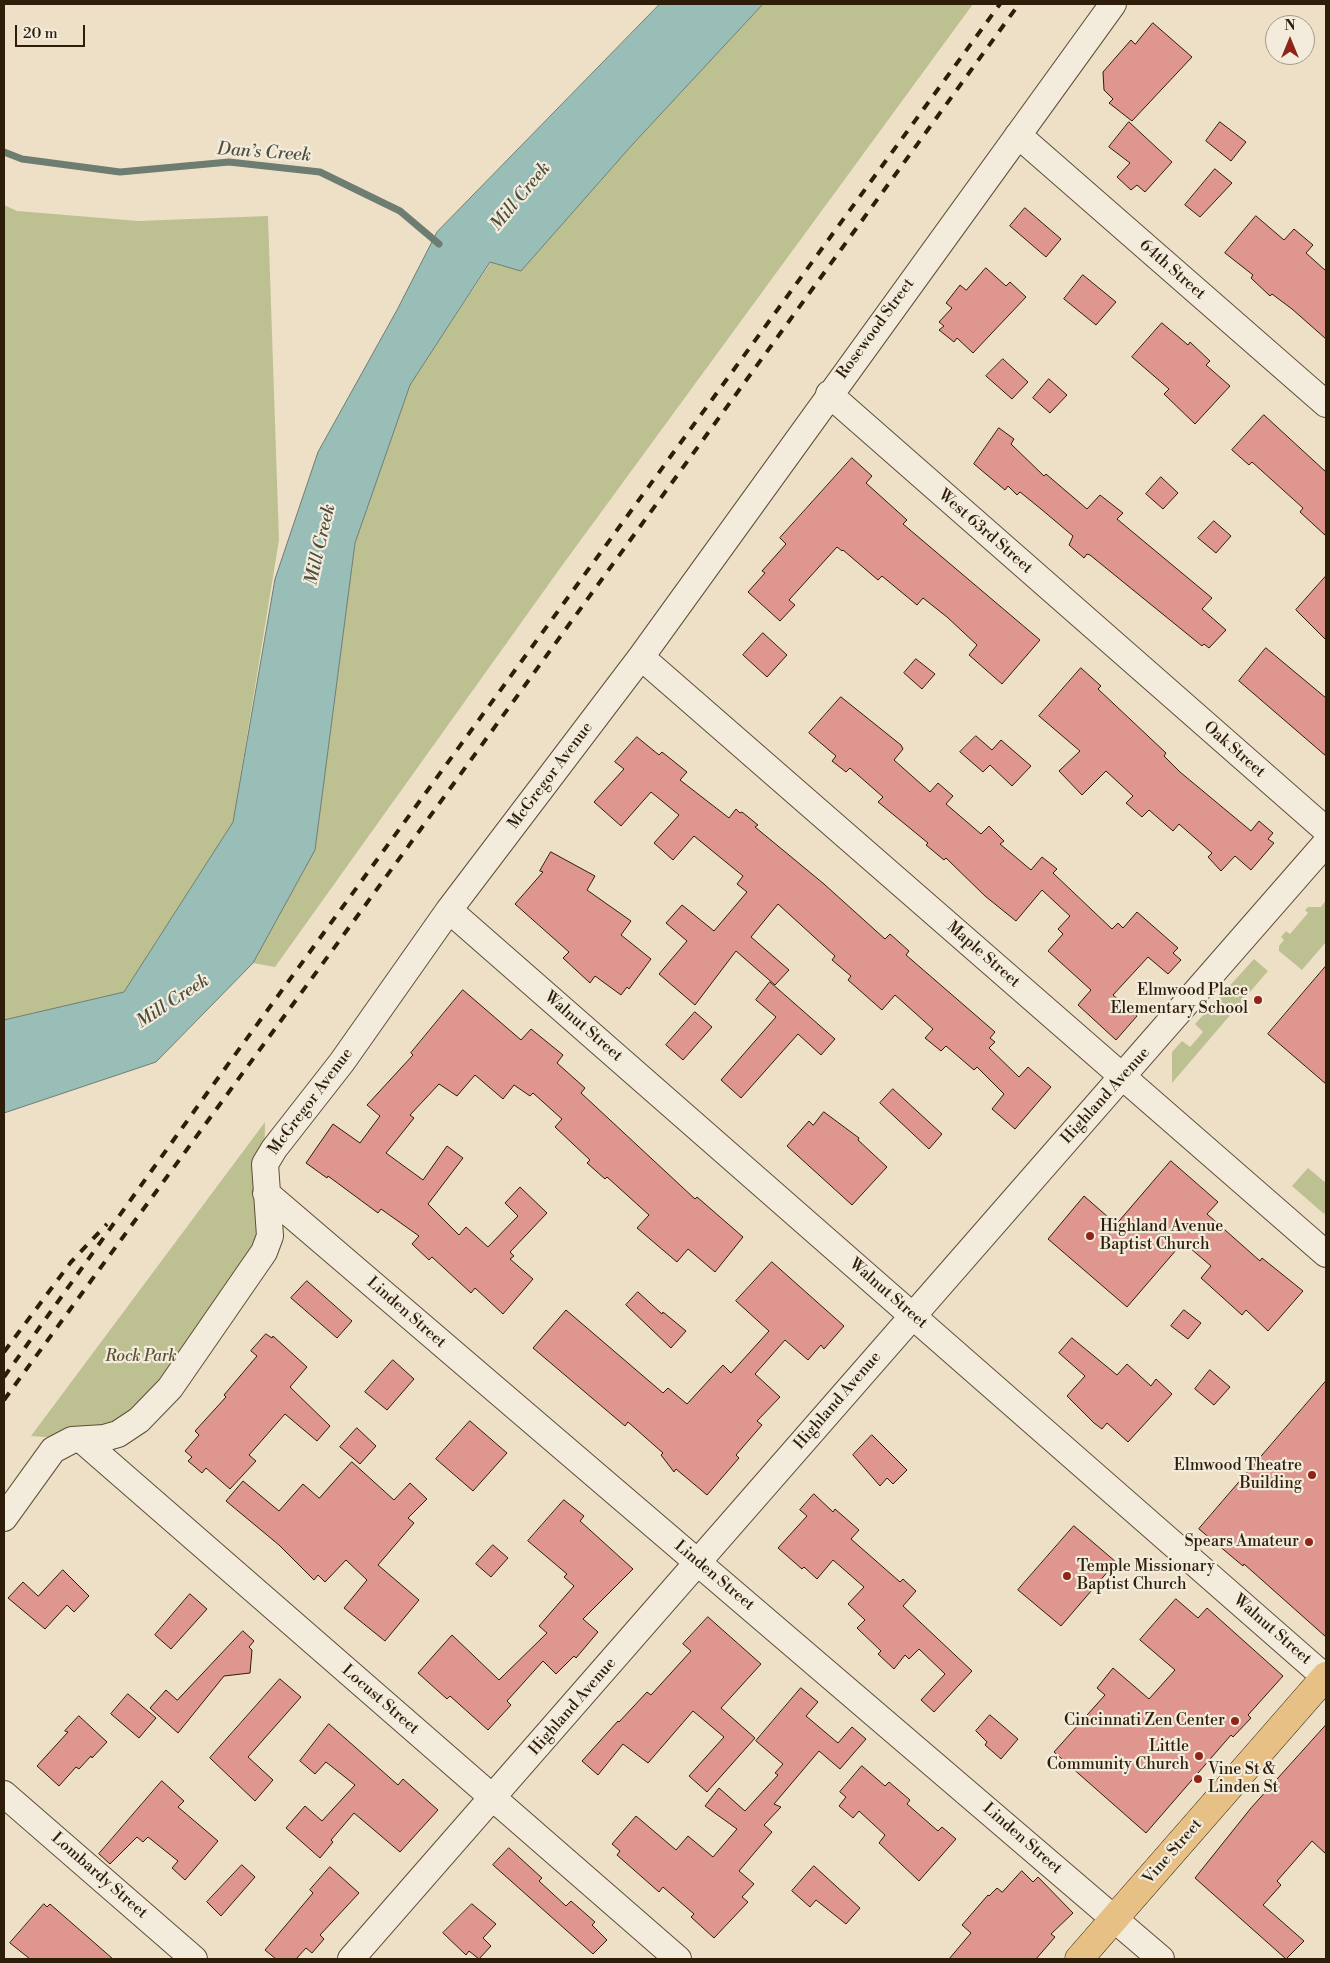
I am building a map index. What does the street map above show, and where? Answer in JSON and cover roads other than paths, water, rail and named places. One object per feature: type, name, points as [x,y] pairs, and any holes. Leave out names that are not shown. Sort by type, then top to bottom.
[{"type":"main road","name":"Vine Street","points":[[1079,1959],[1326,1677]]},
{"type":"street","name":"Rosewood Street","points":[[641,657],[829,394],[1113,4]]},
{"type":"street","name":"64th Street","points":[[1018,135],[1326,404]]},
{"type":"street","name":"West 63rd Street","points":[[829,394],[1142,669]]},
{"type":"street","name":"McGregor Avenue","points":[[4,1518],[53,1450],[65,1442],[104,1438],[131,1427],[170,1388],[264,1252],[270,1236],[265,1164],[274,1149],[342,1062],[449,910],[641,657]]},
{"type":"street","name":"Maple Street","points":[[641,657],[1326,1254]]},
{"type":"street","name":"Oak Street","points":[[1142,669],[1326,830]]},
{"type":"street","name":"Highland Avenue","points":[[351,1959],[1326,843]]},
{"type":"street","name":"Walnut Street","points":[[449,910],[1326,1677]]},
{"type":"street","name":"Linden Street","points":[[266,1193],[1161,1959]]},
{"type":"street","name":"Locust Street","points":[[82,1440],[678,1959]]},
{"type":"street","name":"Lombardy Street","points":[[4,1794],[194,1959]]},
{"type":"water","name":"Mill Creek","points":[[660,4],[763,4],[632,145],[521,271],[490,262],[410,385],[355,543],[315,850],[253,963],[156,1062],[4,1113],[4,1020],[124,992],[233,822],[275,579],[318,452],[397,310],[437,232]]},
{"type":"waterway","name":"Dan’s Creek","points":[[4,152],[22,159],[120,172],[229,162],[320,172],[400,211],[439,244]]},
{"type":"railway","points":[[4,1377],[205,1096],[1000,4]]},
{"type":"railway","points":[[4,1400],[1019,4]]},
{"type":"railway","points":[[4,1352],[71,1262],[107,1224]]},
{"type":"place","name":"Elmwood Place Elementary School","points":[[1258,1000]]},
{"type":"place","name":"Highland Avenue Baptist Church","points":[[1090,1236]]},
{"type":"place","name":"Elmwood Theatre Building","points":[[1312,1475]]},
{"type":"place","name":"Spears Amateur","points":[[1309,1542]]},
{"type":"place","name":"Temple Missionary Baptist Church","points":[[1067,1576]]},
{"type":"place","name":"Cincinnati Zen Center","points":[[1235,1721]]},
{"type":"place","name":"Little Community Church","points":[[1199,1756]]},
{"type":"place","name":"Vine St & Linden St","points":[[1198,1779]]},
{"type":"park label","name":"Rock Park","points":[[141,1357]]}]
